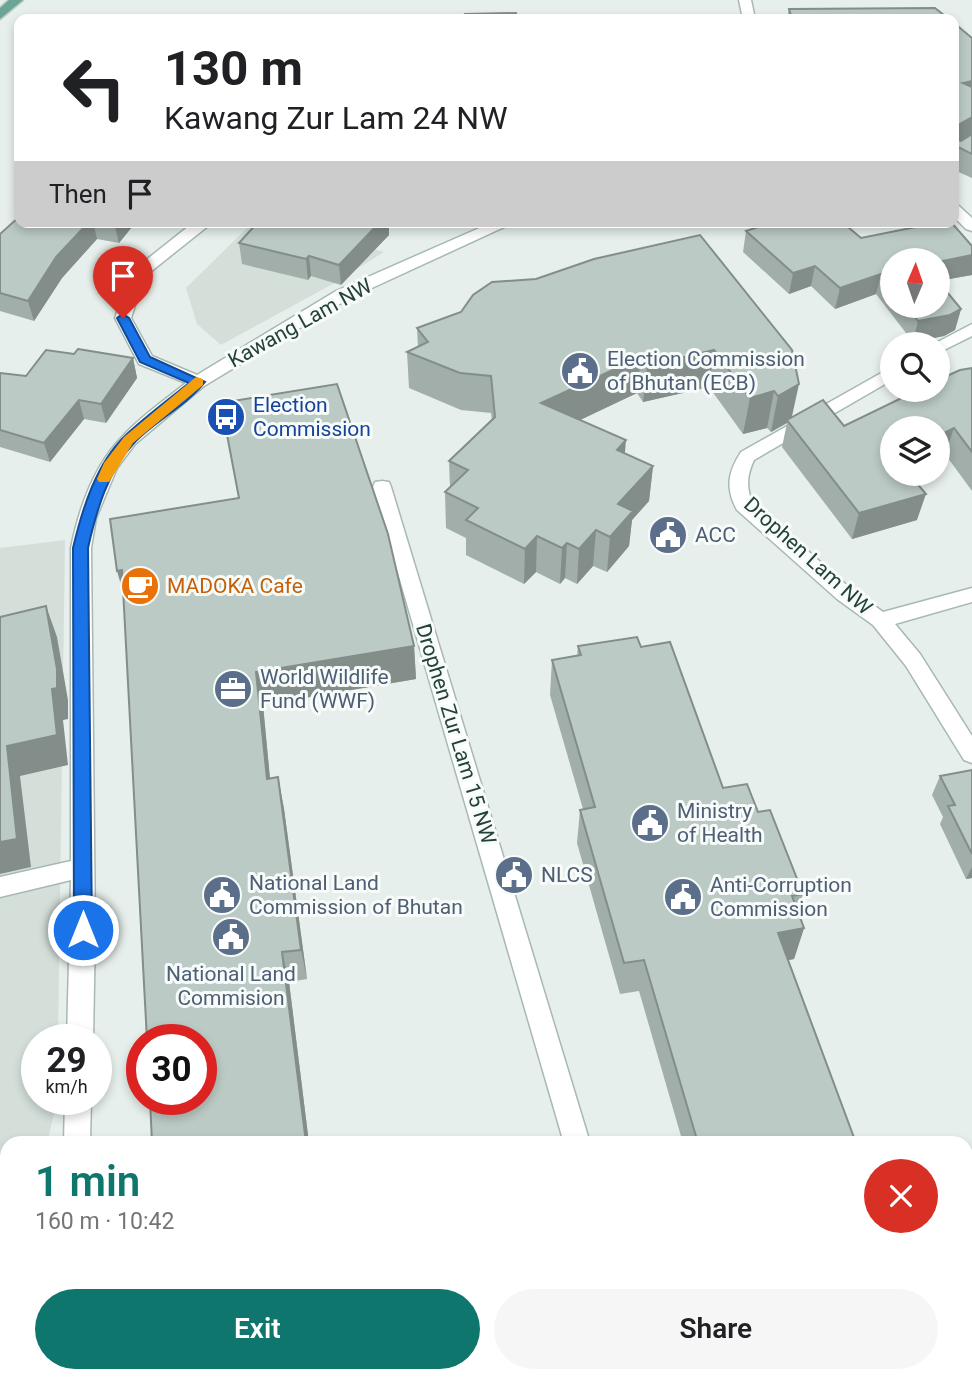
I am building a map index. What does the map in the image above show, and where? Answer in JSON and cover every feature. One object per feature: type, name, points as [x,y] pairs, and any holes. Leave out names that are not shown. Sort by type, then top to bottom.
[{"type":"main road","points":[[0,15],[18,0]]},
{"type":"street","points":[[959,214],[972,226]]},
{"type":"street","points":[[196,228],[137,275],[123,318],[145,359],[198,382]]},
{"type":"street","name":"Kawang Lam NW","points":[[80,1024],[81,548],[87,518],[109,466],[129,440],[198,382],[342,295],[486,228]]},
{"type":"street","points":[[950,341],[972,329]]},
{"type":"street","name":"Drophen Lam NW","points":[[880,380],[747,456],[738,471],[736,488],[744,505],[844,594],[880,620],[913,660],[972,754]]},
{"type":"street","name":"Drophen Zur Lam 15 NW","points":[[382,487],[575,1136]]},
{"type":"street","points":[[880,620],[972,595]]},
{"type":"street","points":[[0,887],[82,868]]},
{"type":"street","points":[[77,1136],[78,1115]]},
{"type":"shaded area","points":[[247,228],[306,228],[384,252],[338,281],[221,345],[197,324],[186,288]]},
{"type":"shaded area","points":[[65,540],[58,1024],[21,1024],[21,1115],[54,1115],[49,1136],[0,1136],[0,548]]},
{"type":"building","points":[[935,8],[943,14],[790,14],[789,9]]},
{"type":"building","points":[[959,27],[972,38],[972,81],[963,83],[972,87],[972,117],[959,124]]},
{"type":"building","points":[[972,134],[972,154],[959,148],[959,140]]},
{"type":"building","points":[[14,221],[14,228],[83,228],[56,257],[28,301],[0,293],[0,234]]},
{"type":"building","points":[[253,228],[374,228],[339,265],[309,256],[306,259],[239,243]]},
{"type":"building","points":[[755,228],[849,228],[861,238],[911,228],[956,228],[972,246],[972,255],[950,260],[950,248],[880,248],[880,274],[840,288],[815,266],[793,273],[746,231]]},
{"type":"building","points":[[700,235],[792,350],[799,384],[778,396],[774,391],[750,398],[714,350],[647,366],[641,357],[541,403],[626,440],[617,450],[653,466],[618,504],[633,511],[610,537],[596,530],[579,549],[567,543],[562,548],[537,536],[525,549],[466,520],[478,508],[445,492],[468,470],[449,461],[495,417],[491,376],[460,373],[407,352],[428,342],[417,328],[461,312],[473,295],[492,282],[536,279],[594,259]]},
{"type":"building","points":[[950,296],[961,309],[950,315]]},
{"type":"building","points":[[78,349],[133,358],[101,404],[79,400],[44,443],[0,430],[0,373],[26,376],[46,350],[74,354]]},
{"type":"building","points":[[972,368],[972,452],[954,428],[950,430],[950,416],[880,416],[880,486],[919,486],[926,494],[859,513],[787,420],[823,400],[844,426],[893,402],[950,402],[950,375]]},
{"type":"building","points":[[337,384],[388,534],[414,646],[256,672],[267,779],[278,777],[301,950],[282,952],[305,1136],[152,1136],[151,1115],[217,1115],[217,1024],[146,1024],[122,570],[117,571],[110,519],[239,498],[221,403]]},
{"type":"building","points":[[46,606],[57,669],[57,688],[52,689],[57,735],[7,746],[17,839],[0,842],[0,617]]},
{"type":"building","points":[[637,637],[641,647],[670,642],[723,788],[747,784],[758,812],[770,810],[803,894],[792,896],[804,928],[778,933],[853,1136],[696,1136],[644,960],[624,963],[580,810],[595,807],[552,660],[581,655],[578,646]]},
{"type":"building","points":[[972,770],[972,854],[948,806],[955,805],[940,776]]},
{"type":"slow traffic","points":[[104,479],[109,466],[129,440],[198,382],[196,381]]},
{"type":"place","name":"Election Commission of Bhutan (ECB)","points":[[580,371]]},
{"type":"place","name":"Election Commission","points":[[226,417]]},
{"type":"place","name":"ACC","points":[[668,535]]},
{"type":"place","name":"MADOKA Cafe","points":[[140,586]]},
{"type":"place","name":"World Wildlife Fund (WWF)","points":[[233,689]]},
{"type":"place","name":"Ministry of Health","points":[[650,823]]},
{"type":"place","name":"NLCS","points":[[514,875]]},
{"type":"place","name":"National Land Commission of Bhutan","points":[[222,895]]},
{"type":"place","name":"Anti-Corruption Commission","points":[[683,897]]},
{"type":"place","name":"National Land Commision","points":[[231,937]]},
{"type":"route","points":[[83,930],[81,548],[87,518],[109,466],[129,440],[198,382],[145,359],[123,318]]}]
